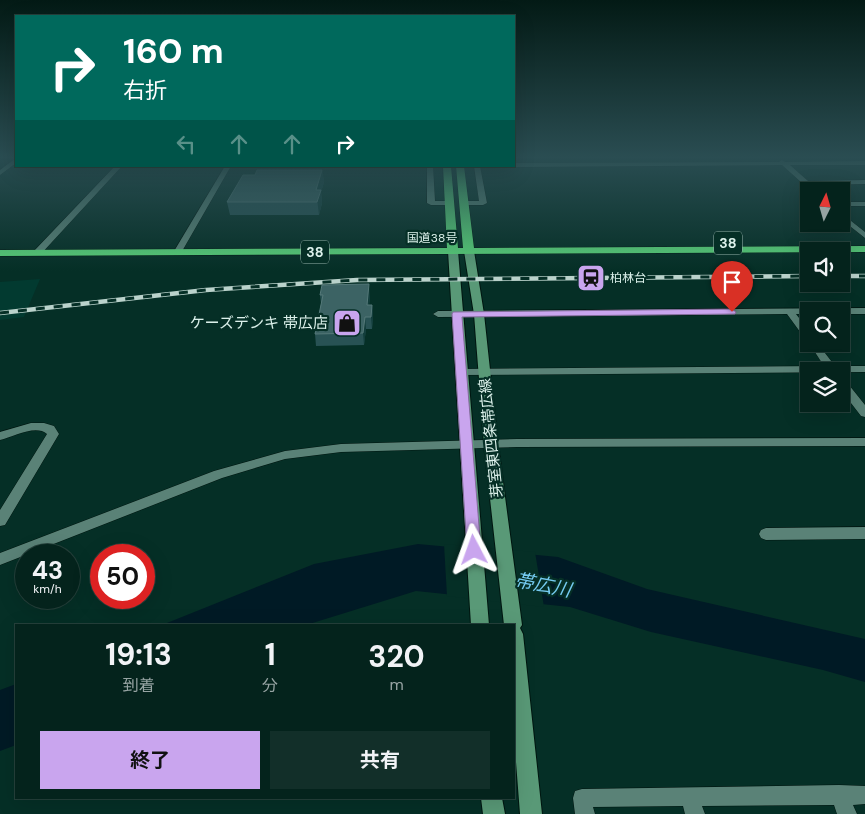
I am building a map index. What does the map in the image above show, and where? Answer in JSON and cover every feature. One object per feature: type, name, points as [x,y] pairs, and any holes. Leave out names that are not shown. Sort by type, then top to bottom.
[{"type":"highway","points":[[449,195],[453,248]]},
{"type":"highway","points":[[463,195],[469,248]]},
{"type":"highway","name":"国道38号","points":[[469,248],[865,243]]},
{"type":"highway","name":"国道38号","points":[[0,246],[40,250]]},
{"type":"highway","name":"国道38号","points":[[0,254],[40,250],[179,249],[865,250]]},
{"type":"main road","name":"芽室東四条帯広線","points":[[453,248],[480,624]]},
{"type":"main road","name":"芽室東四条帯広線","points":[[469,248],[479,314],[490,444],[513,624]]},
{"type":"main road","points":[[515,643],[531,814]]},
{"type":"main road","points":[[492,799],[494,814]]},
{"type":"street","points":[[40,250],[92,195]]},
{"type":"street","points":[[179,249],[211,195]]},
{"type":"street","points":[[431,195],[431,202],[449,203]]},
{"type":"street","points":[[464,203],[483,203],[482,195]]},
{"type":"street","points":[[850,204],[865,204]]},
{"type":"street","points":[[850,222],[865,236]]},
{"type":"street","points":[[789,311],[800,326]]},
{"type":"street","points":[[438,314],[865,311]]},
{"type":"street","points":[[850,369],[865,369]]},
{"type":"street","points":[[461,372],[800,370]]},
{"type":"street","points":[[850,394],[865,413]]},
{"type":"street","points":[[0,436],[26,428],[42,426],[50,429],[53,434],[0,521]]},
{"type":"street","points":[[0,559],[218,474],[285,455],[341,448],[467,444],[865,442]]},
{"type":"street","points":[[766,534],[865,533]]},
{"type":"street","points":[[585,814],[582,798],[692,805],[839,794],[865,795]]},
{"type":"street","points":[[839,794],[848,814]]},
{"type":"shaded area","points":[[40,279],[24,317],[0,320],[0,282]]},
{"type":"water","name":"帯広川","points":[[418,544],[558,557],[647,589],[865,639],[865,682],[823,670],[651,632],[570,607],[416,591],[309,624],[164,624],[314,564]]},
{"type":"water","points":[[15,684],[15,745],[0,751],[0,690]]},
{"type":"pier","points":[[444,544],[535,552],[544,607],[447,596]]},
{"type":"building","points":[[231,195],[319,195],[317,202],[227,202]]},
{"type":"building","name":"ケーズデンキ 帯広店","points":[[369,284],[367,305],[372,305],[371,317],[365,317],[363,333],[315,334],[323,295],[320,295],[322,285]]},
{"type":"railway","points":[[0,313],[206,290],[357,280],[800,276]]},
{"type":"railway","points":[[850,276],[865,276]]},
{"type":"place","name":"柏林台","points":[[591,278]]},
{"type":"place","name":"ケーズデンキ 帯広店","points":[[347,323]]},
{"type":"route","points":[[474,550],[457,314],[732,312]]}]
